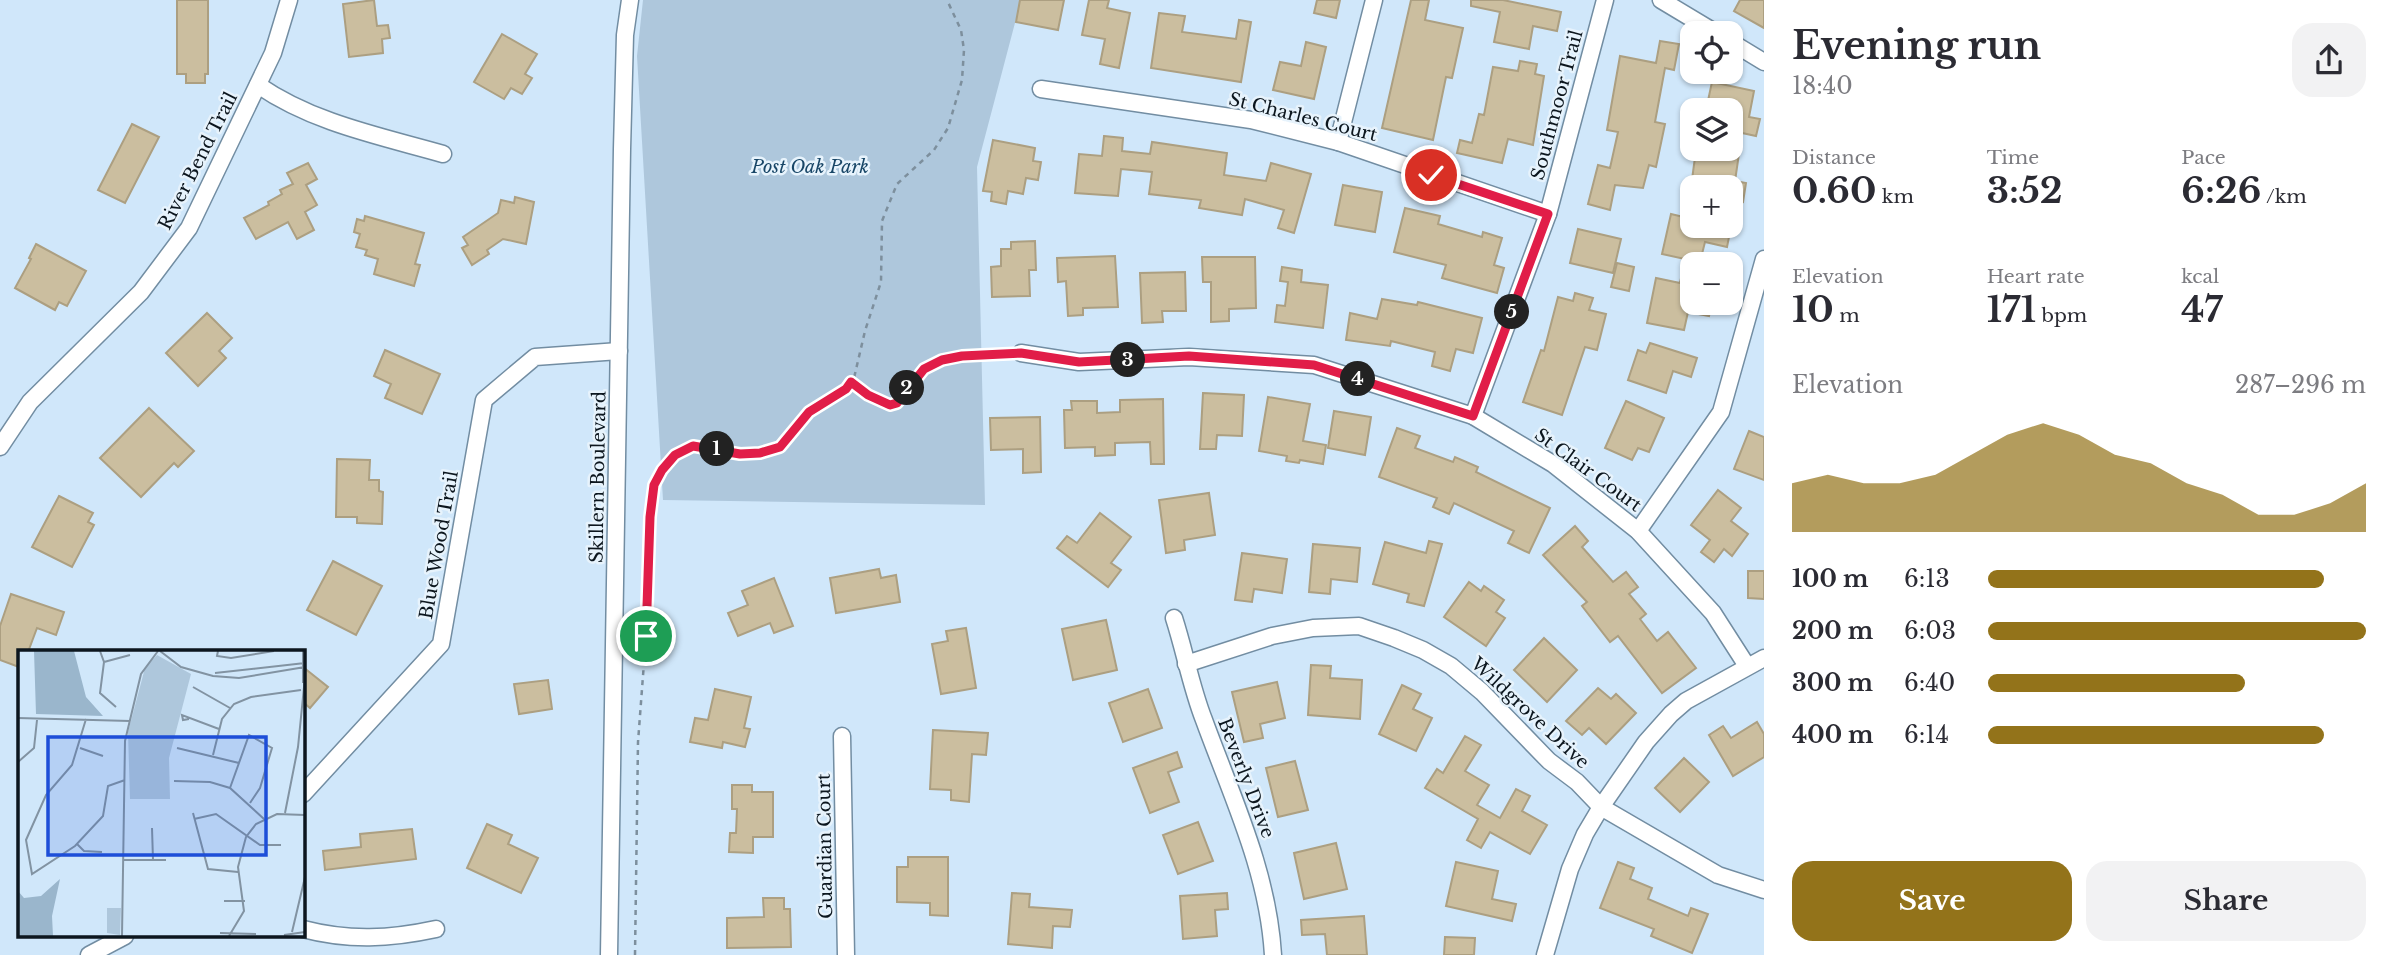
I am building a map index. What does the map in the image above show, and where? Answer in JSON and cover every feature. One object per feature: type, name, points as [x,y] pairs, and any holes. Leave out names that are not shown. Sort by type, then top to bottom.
[{"type":"street","name":"River Bend Trail","points":[[0,447],[30,402],[141,292],[189,228],[273,53],[289,0]]},
{"type":"street","name":"Skillern Boulevard","points":[[609,955],[625,35],[630,0]]},
{"type":"street","points":[[1338,142],[1374,0]]},
{"type":"street","name":"Southmoor Trail","points":[[1473,416],[1548,214],[1605,0]]},
{"type":"street","points":[[1661,0],[1696,21]]},
{"type":"street","points":[[1743,49],[1764,62]]},
{"type":"street","points":[[258,85],[276,98],[333,123],[443,154]]},
{"type":"street","name":"St Charles Court","points":[[1041,89],[1251,120],[1338,142],[1548,214]]},
{"type":"street","points":[[1638,531],[1721,412],[1764,259]]},
{"type":"street","name":"Blue Wood Trail","points":[[304,793],[441,644],[484,400],[535,357],[619,351]]},
{"type":"street","name":"St Clair Court","points":[[1021,353],[1079,362],[1189,356],[1314,365],[1473,416],[1553,464],[1638,531],[1713,613],[1747,666]]},
{"type":"street","name":"Beverly Drive","points":[[1174,618],[1203,719],[1250,839],[1266,905],[1273,955]]},
{"type":"street","name":"Wildgrove Drive","points":[[1186,664],[1272,636],[1313,628],[1359,626],[1394,638],[1451,666],[1482,692],[1549,761],[1577,782],[1601,807],[1718,875],[1764,890]]},
{"type":"street","points":[[1545,955],[1570,869],[1601,807],[1646,742],[1671,714],[1686,702],[1764,658]]},
{"type":"street","name":"Guardian Court","points":[[842,736],[846,955]]},
{"type":"street","points":[[304,929],[335,936],[366,938],[401,937],[436,929]]},
{"type":"street","points":[[89,955],[123,937]]},
{"type":"path","points":[[635,955],[638,742],[654,485],[675,455],[693,446],[740,454],[760,453],[780,447],[809,412],[846,389],[854,378],[865,331],[881,282],[882,221],[897,184],[934,150],[948,128],[962,80],[964,50],[961,30],[947,0]]},
{"type":"path","points":[[851,382],[874,399],[890,405],[897,403],[924,369],[942,360],[962,356],[1021,353]]},
{"type":"green space","name":"Post Oak Park","points":[[643,0],[1021,0],[977,167],[985,505],[663,500],[637,56]]},
{"type":"building","points":[[177,0],[208,0],[208,74],[205,74],[205,83],[186,83],[186,74],[177,74]]},
{"type":"building","points":[[374,0],[377,26],[388,25],[390,38],[382,39],[383,53],[349,57],[343,4]]},
{"type":"building","points":[[1020,0],[1064,0],[1058,30],[1016,22]]},
{"type":"building","points":[[1089,0],[1109,0],[1107,8],[1130,13],[1119,68],[1100,64],[1105,39],[1082,35]]},
{"type":"building","points":[[1317,0],[1340,0],[1336,18],[1314,13]]},
{"type":"building","points":[[1411,0],[1429,0],[1425,20],[1463,28],[1452,78],[1446,77],[1433,140],[1382,128]]},
{"type":"building","points":[[1471,0],[1503,0],[1561,12],[1557,31],[1533,26],[1529,49],[1494,42],[1500,12],[1471,6]]},
{"type":"building","points":[[1740,0],[1764,0],[1764,28],[1734,11]]},
{"type":"building","points":[[1159,13],[1185,16],[1182,32],[1236,39],[1239,20],[1251,22],[1241,82],[1151,68]]},
{"type":"building","points":[[502,34],[537,54],[525,74],[532,78],[522,94],[511,88],[504,99],[474,82]]},
{"type":"building","points":[[1660,41],[1679,44],[1674,70],[1665,68],[1655,122],[1665,124],[1656,167],[1649,165],[1643,188],[1615,185],[1610,210],[1588,204],[1598,165],[1610,168],[1618,132],[1607,130],[1620,56],[1656,63]]},
{"type":"building","points":[[1306,42],[1326,47],[1314,99],[1273,90],[1280,62],[1301,66]]},
{"type":"building","points":[[1520,61],[1537,64],[1535,74],[1544,76],[1533,145],[1508,139],[1502,163],[1457,153],[1460,140],[1472,143],[1479,114],[1484,115],[1493,67],[1518,71]]},
{"type":"building","points":[[1712,84],[1754,91],[1749,117],[1760,119],[1756,136],[1743,133],[1743,98],[1709,98]]},
{"type":"building","points":[[132,124],[159,137],[125,203],[98,190]]},
{"type":"building","points":[[1104,136],[1123,138],[1122,151],[1150,154],[1152,142],[1227,153],[1224,175],[1266,181],[1271,163],[1311,174],[1294,233],[1278,228],[1284,210],[1245,199],[1242,215],[1199,208],[1201,200],[1149,194],[1152,172],[1121,169],[1118,196],[1075,193],[1079,154],[1102,156]]},
{"type":"building","points":[[993,140],[1035,148],[1033,161],[1041,162],[1038,180],[1026,178],[1023,194],[1008,191],[1006,204],[991,201],[992,192],[983,191]]},
{"type":"building","points":[[1695,161],[1738,161],[1736,175],[1693,175]]},
{"type":"building","points":[[308,163],[317,179],[306,185],[317,205],[305,212],[314,230],[297,239],[288,222],[256,239],[244,218],[269,205],[268,202],[282,194],[280,190],[293,184],[287,173]]},
{"type":"building","points":[[1343,185],[1382,192],[1375,232],[1335,225]]},
{"type":"building","points":[[515,197],[534,202],[526,244],[503,239],[487,250],[489,254],[472,265],[462,248],[468,245],[463,237],[498,213],[501,200],[514,203]]},
{"type":"building","points":[[1405,208],[1440,216],[1438,224],[1482,237],[1483,232],[1502,238],[1494,265],[1504,268],[1497,293],[1442,278],[1446,265],[1394,252]]},
{"type":"building","points":[[1671,214],[1680,216],[1680,238],[1729,238],[1727,247],[1705,242],[1702,252],[1680,252],[1680,258],[1662,254]]},
{"type":"building","points":[[365,216],[424,233],[415,264],[420,265],[414,286],[374,274],[378,259],[365,255],[367,250],[356,247],[360,234],[354,232],[357,219],[364,221]]},
{"type":"building","points":[[1578,229],[1621,239],[1613,273],[1570,263]]},
{"type":"building","points":[[1035,241],[1036,270],[1029,270],[1030,296],[992,297],[991,267],[1001,266],[1001,249],[1011,249],[1011,242]]},
{"type":"building","points":[[36,244],[86,271],[67,306],[59,302],[55,310],[15,288]]},
{"type":"building","points":[[1115,256],[1118,307],[1083,308],[1083,315],[1068,316],[1066,281],[1058,282],[1057,258]]},
{"type":"building","points":[[1202,257],[1255,257],[1256,308],[1229,309],[1229,321],[1211,322],[1211,282],[1203,282]]},
{"type":"building","points":[[1617,263],[1634,267],[1629,291],[1611,287]]},
{"type":"building","points":[[1282,267],[1302,270],[1301,282],[1328,285],[1323,328],[1275,322],[1277,305],[1285,306],[1288,282],[1280,281]]},
{"type":"building","points":[[1185,272],[1186,311],[1162,311],[1163,322],[1142,323],[1140,273]]},
{"type":"building","points":[[1656,278],[1680,283],[1680,315],[1687,315],[1684,330],[1647,323]]},
{"type":"building","points":[[1575,293],[1593,298],[1589,310],[1606,314],[1597,350],[1585,347],[1562,415],[1523,402],[1541,350],[1544,351],[1558,297],[1573,301]]},
{"type":"building","points":[[1382,299],[1417,305],[1418,302],[1482,318],[1473,353],[1456,349],[1450,371],[1432,366],[1435,352],[1391,341],[1390,346],[1346,340],[1350,313],[1377,319]]},
{"type":"building","points":[[207,313],[232,338],[219,351],[226,358],[198,386],[166,353]]},
{"type":"building","points":[[1650,343],[1697,358],[1691,377],[1673,371],[1666,393],[1628,380],[1638,350],[1646,353]]},
{"type":"building","points":[[385,350],[440,374],[422,414],[385,398],[391,384],[374,376]]},
{"type":"building","points":[[1203,393],[1244,395],[1242,436],[1217,435],[1216,449],[1200,449]]},
{"type":"building","points":[[1268,397],[1310,404],[1303,441],[1326,445],[1323,464],[1300,460],[1299,463],[1286,461],[1287,456],[1259,451]]},
{"type":"building","points":[[1163,399],[1164,464],[1151,464],[1150,442],[1115,443],[1115,455],[1095,456],[1095,447],[1065,448],[1064,410],[1072,410],[1071,401],[1097,401],[1097,413],[1120,412],[1120,400]]},
{"type":"building","points":[[1626,401],[1664,418],[1649,452],[1638,448],[1632,460],[1605,448]]},
{"type":"building","points":[[149,408],[194,451],[178,467],[174,463],[141,497],[100,458]]},
{"type":"building","points":[[1334,411],[1371,417],[1365,455],[1328,448]]},
{"type":"building","points":[[1040,417],[1041,472],[1023,473],[1023,449],[991,450],[990,418]]},
{"type":"building","points":[[1397,428],[1420,436],[1415,448],[1453,462],[1455,457],[1478,467],[1476,472],[1550,508],[1529,553],[1508,543],[1514,531],[1454,503],[1449,514],[1433,507],[1437,498],[1379,477]]},
{"type":"building","points":[[1749,431],[1764,437],[1764,480],[1734,469]]},
{"type":"building","points":[[337,459],[370,460],[369,480],[379,480],[379,491],[383,492],[382,524],[357,523],[357,517],[336,517]]},
{"type":"building","points":[[1718,490],[1741,508],[1731,521],[1748,534],[1732,556],[1724,549],[1714,562],[1701,552],[1710,540],[1691,525]]},
{"type":"building","points":[[1209,493],[1215,535],[1184,540],[1185,550],[1166,553],[1159,500]]},
{"type":"building","points":[[59,496],[93,513],[88,522],[94,525],[72,567],[32,547]]},
{"type":"building","points":[[1100,513],[1131,537],[1111,563],[1121,570],[1108,587],[1057,548],[1067,536],[1077,543]]},
{"type":"building","points":[[1575,526],[1588,541],[1582,547],[1613,582],[1626,572],[1638,587],[1629,594],[1646,614],[1640,619],[1657,641],[1668,632],[1696,668],[1662,693],[1618,636],[1610,642],[1582,606],[1587,602],[1543,555]]},
{"type":"building","points":[[1429,541],[1442,544],[1424,606],[1407,602],[1409,594],[1373,584],[1385,542],[1426,553]]},
{"type":"building","points":[[1313,544],[1360,548],[1357,582],[1331,579],[1330,594],[1309,592]]},
{"type":"building","points":[[1242,553],[1287,559],[1282,593],[1254,589],[1252,602],[1235,600]]},
{"type":"building","points":[[333,561],[382,586],[356,635],[307,610]]},
{"type":"building","points":[[879,569],[881,578],[896,575],[900,602],[836,613],[830,578]]},
{"type":"building","points":[[1748,571],[1764,571],[1764,599],[1748,598]]},
{"type":"building","points":[[774,578],[793,626],[774,633],[770,623],[738,636],[728,613],[748,605],[742,591]]},
{"type":"building","points":[[1469,582],[1481,591],[1484,586],[1504,600],[1496,612],[1505,618],[1486,646],[1444,617]]},
{"type":"building","points":[[11,594],[64,612],[56,635],[37,628],[29,650],[18,650],[18,667],[0,660],[0,626]]},
{"type":"building","points":[[1106,620],[1117,670],[1073,680],[1062,629]]},
{"type":"building","points":[[966,628],[976,688],[941,694],[932,644],[948,641],[946,631]]},
{"type":"building","points":[[1544,638],[1577,670],[1547,702],[1514,670]]},
{"type":"building","points":[[1311,665],[1331,666],[1330,678],[1362,680],[1360,719],[1308,715]]},
{"type":"building","points":[[304,668],[328,687],[310,708],[304,703]]},
{"type":"building","points":[[548,680],[552,709],[519,714],[514,684]]},
{"type":"building","points":[[1277,682],[1285,718],[1260,724],[1263,738],[1244,742],[1232,692]]},
{"type":"building","points":[[1402,685],[1421,694],[1413,709],[1432,718],[1416,751],[1379,734]]},
{"type":"building","points":[[1598,688],[1611,699],[1616,694],[1636,713],[1606,744],[1589,728],[1582,735],[1566,721]]},
{"type":"building","points":[[715,689],[751,697],[744,728],[750,729],[745,747],[723,742],[722,748],[690,742],[695,718],[708,720]]},
{"type":"building","points":[[1148,689],[1162,728],[1123,742],[1109,703]]},
{"type":"building","points":[[1757,722],[1764,734],[1764,757],[1733,776],[1709,735],[1723,726],[1731,738]]},
{"type":"building","points":[[933,730],[988,733],[986,755],[972,754],[969,802],[951,800],[951,790],[930,789]]},
{"type":"building","points":[[1465,736],[1481,745],[1465,771],[1489,785],[1477,805],[1500,818],[1516,789],[1530,796],[1522,811],[1547,825],[1530,854],[1490,832],[1481,848],[1467,840],[1478,819],[1425,788],[1437,769],[1443,773]]},
{"type":"building","points":[[1177,752],[1182,767],[1168,772],[1179,802],[1150,813],[1133,768]]},
{"type":"building","points":[[1684,758],[1709,782],[1680,812],[1655,788]]},
{"type":"building","points":[[1295,761],[1308,810],[1278,817],[1266,768]]},
{"type":"building","points":[[732,785],[752,785],[752,792],[773,792],[773,837],[753,837],[753,853],[729,852],[730,833],[736,833],[737,809],[732,809]]},
{"type":"building","points":[[1198,822],[1213,861],[1178,874],[1163,835]]},
{"type":"building","points":[[487,824],[512,835],[508,844],[538,858],[521,893],[467,868]]},
{"type":"building","points":[[412,829],[416,859],[325,870],[323,851],[361,847],[360,834]]},
{"type":"building","points":[[1336,843],[1347,889],[1304,899],[1294,853]]},
{"type":"building","points":[[908,857],[948,857],[948,916],[930,915],[930,903],[897,902],[897,867],[908,867]]},
{"type":"building","points":[[1456,862],[1498,871],[1492,899],[1516,904],[1512,921],[1446,906]]},
{"type":"building","points":[[1618,862],[1634,868],[1630,879],[1652,888],[1648,899],[1688,916],[1691,908],[1708,914],[1692,953],[1651,936],[1654,929],[1600,908]]},
{"type":"building","points":[[1012,893],[1030,894],[1029,907],[1072,910],[1070,927],[1053,926],[1052,948],[1008,944]]},
{"type":"building","points":[[1227,893],[1228,909],[1215,910],[1217,936],[1183,939],[1180,896]]},
{"type":"building","points":[[763,898],[784,898],[784,909],[790,909],[791,947],[727,948],[727,918],[764,917]]},
{"type":"building","points":[[1364,916],[1367,955],[1327,955],[1325,934],[1302,935],[1301,920]]},
{"type":"building","points":[[1445,937],[1475,938],[1474,955],[1444,955]]},
{"type":"route","points":[[646,636],[650,517],[654,485],[662,470],[675,455],[693,446],[712,447],[740,454],[760,453],[780,447],[809,412],[846,389],[851,382],[881,403],[890,405],[897,403],[924,369],[942,360],[962,356],[1021,353],[1079,362],[1189,356],[1314,365],[1473,416],[1548,214],[1431,175]]}]
